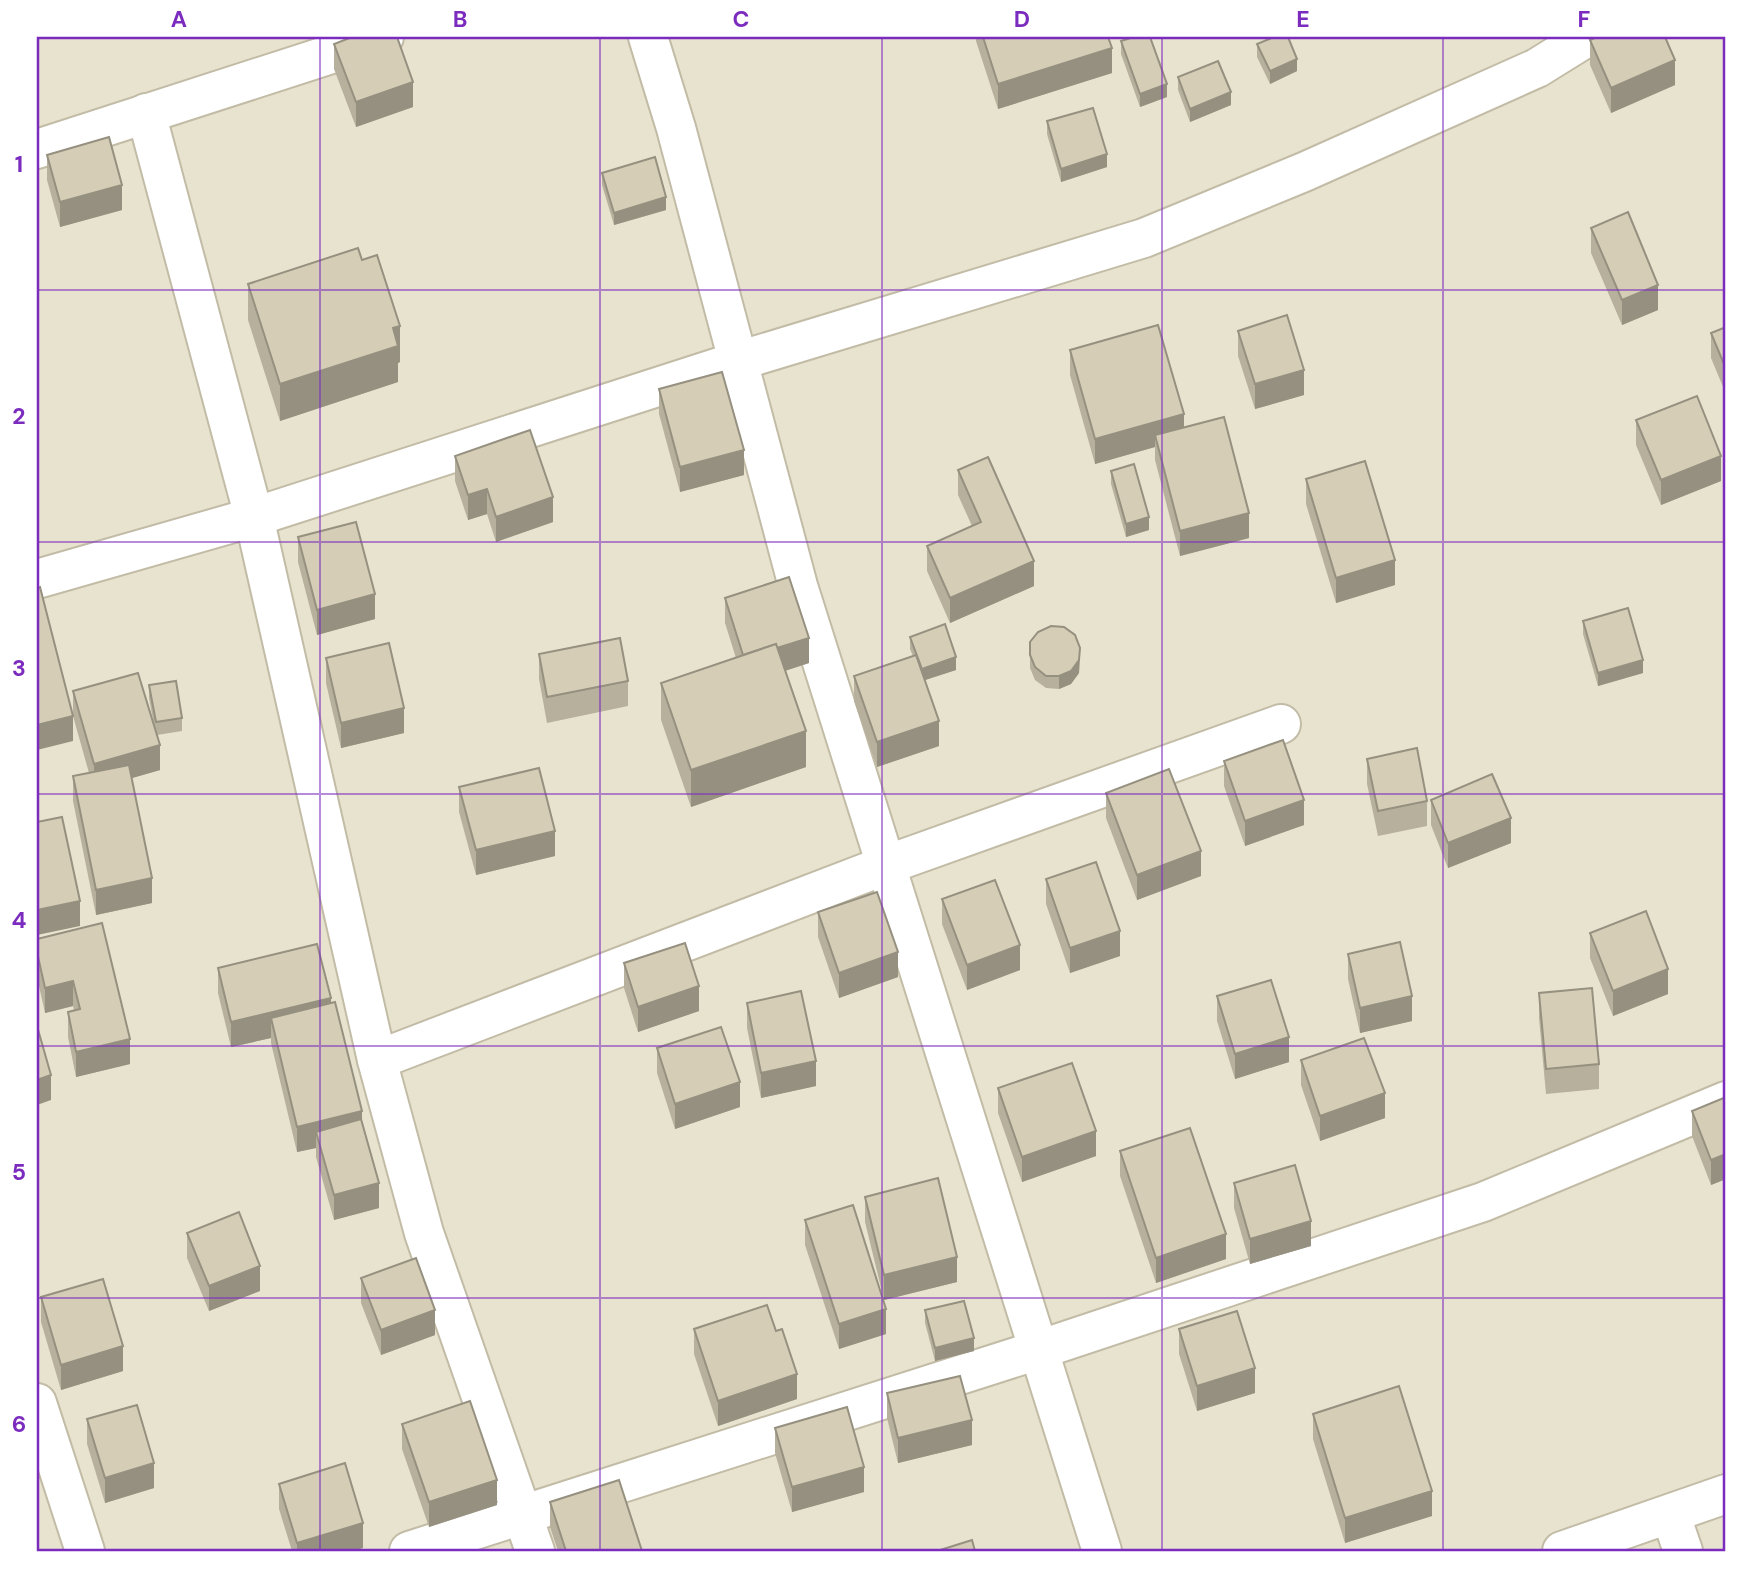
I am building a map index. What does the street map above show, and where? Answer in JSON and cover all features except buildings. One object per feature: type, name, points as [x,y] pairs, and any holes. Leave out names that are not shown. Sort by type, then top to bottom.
[{"type":"street","points":[[37,149],[384,37]]},
{"type":"street","points":[[648,37],[676,128],[798,586],[1102,1551]]},
{"type":"street","points":[[37,579],[254,517],[738,361],[1144,238],[1537,68],[1587,37]]},
{"type":"street","points":[[146,113],[254,517],[377,1060],[424,1233],[535,1551]]},
{"type":"street","points":[[377,1060],[886,865],[1281,724]]},
{"type":"street","points":[[409,1551],[1038,1350],[1483,1202],[1726,1101]]},
{"type":"street","points":[[37,1403],[85,1551]]},
{"type":"street","points":[[1562,1551],[1671,1516],[1726,1494]]},
{"type":"street","points":[[1671,1516],[1684,1551]]},
{"type":"shaded area","points":[[37,37],[1726,37],[1726,1551],[37,1551]]}]
